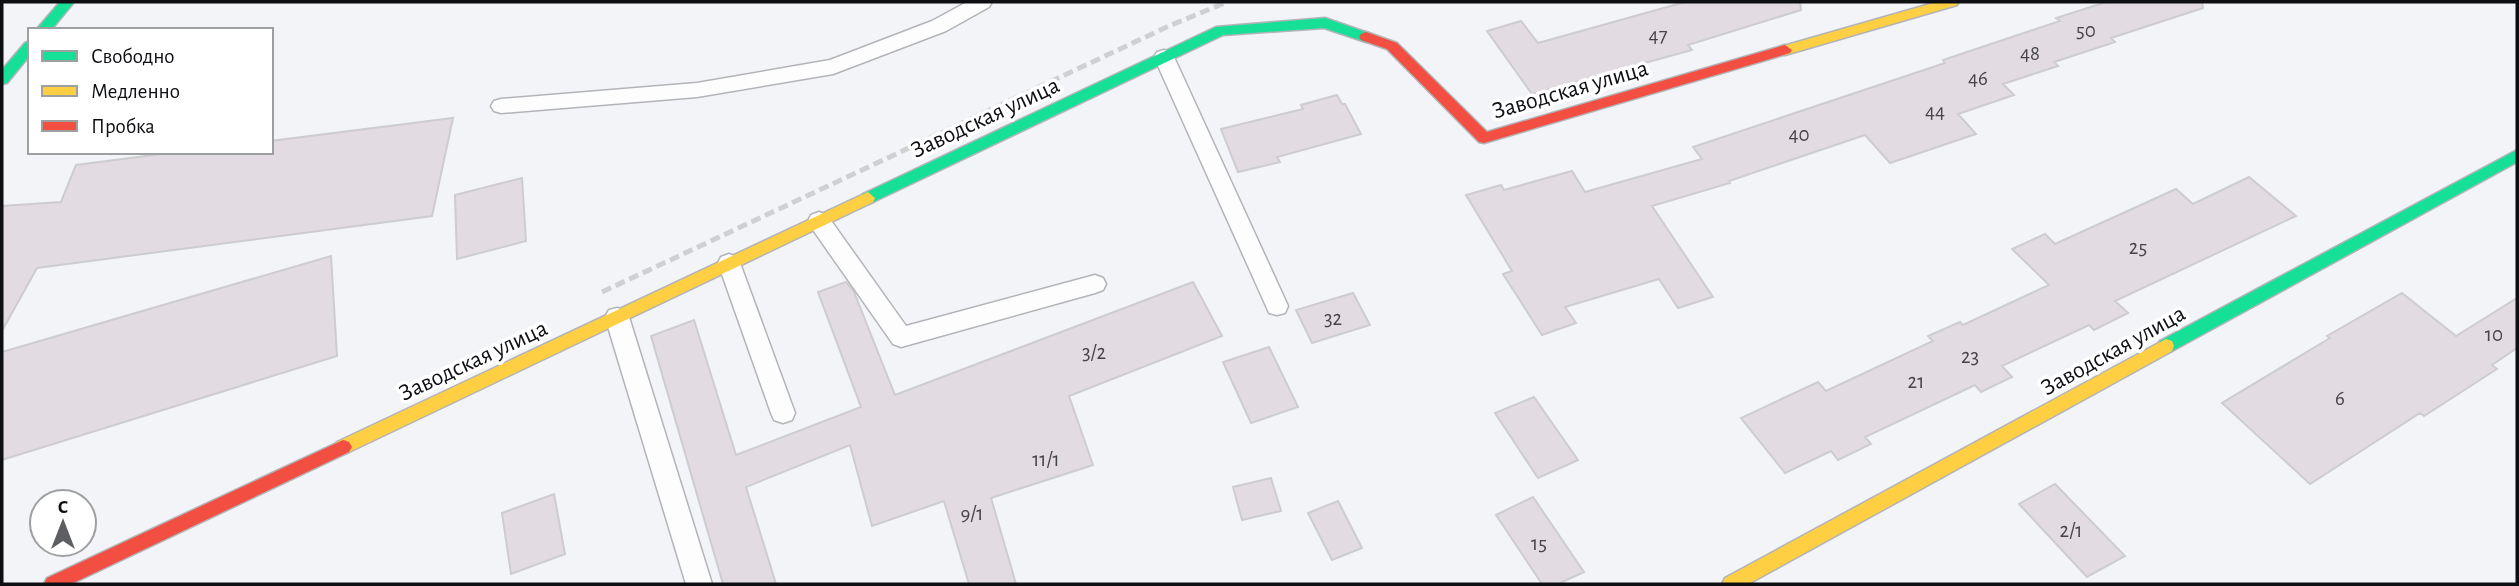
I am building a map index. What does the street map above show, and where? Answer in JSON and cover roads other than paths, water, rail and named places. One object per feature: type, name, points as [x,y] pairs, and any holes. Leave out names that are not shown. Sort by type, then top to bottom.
[{"type":"street","points":[[45,28],[67,2]]},
{"type":"street","name":"Заводская улица","points":[[53,584],[1221,30],[1325,23],[1392,46],[1484,138],[1952,2]]},
{"type":"street","points":[[2,79],[28,48]]},
{"type":"street","name":"Заводская улица","points":[[1731,584],[2517,155]]},
{"type":"lane","points":[[501,106],[697,90],[833,67],[940,26],[982,2]]},
{"type":"lane","points":[[1164,57],[1277,306]]},
{"type":"lane","points":[[819,221],[901,337],[1095,284]]},
{"type":"lane","points":[[729,263],[783,413]]},
{"type":"lane","points":[[617,317],[699,584]]},
{"type":"railway","points":[[602,292],[1169,26],[1227,2]]}]
